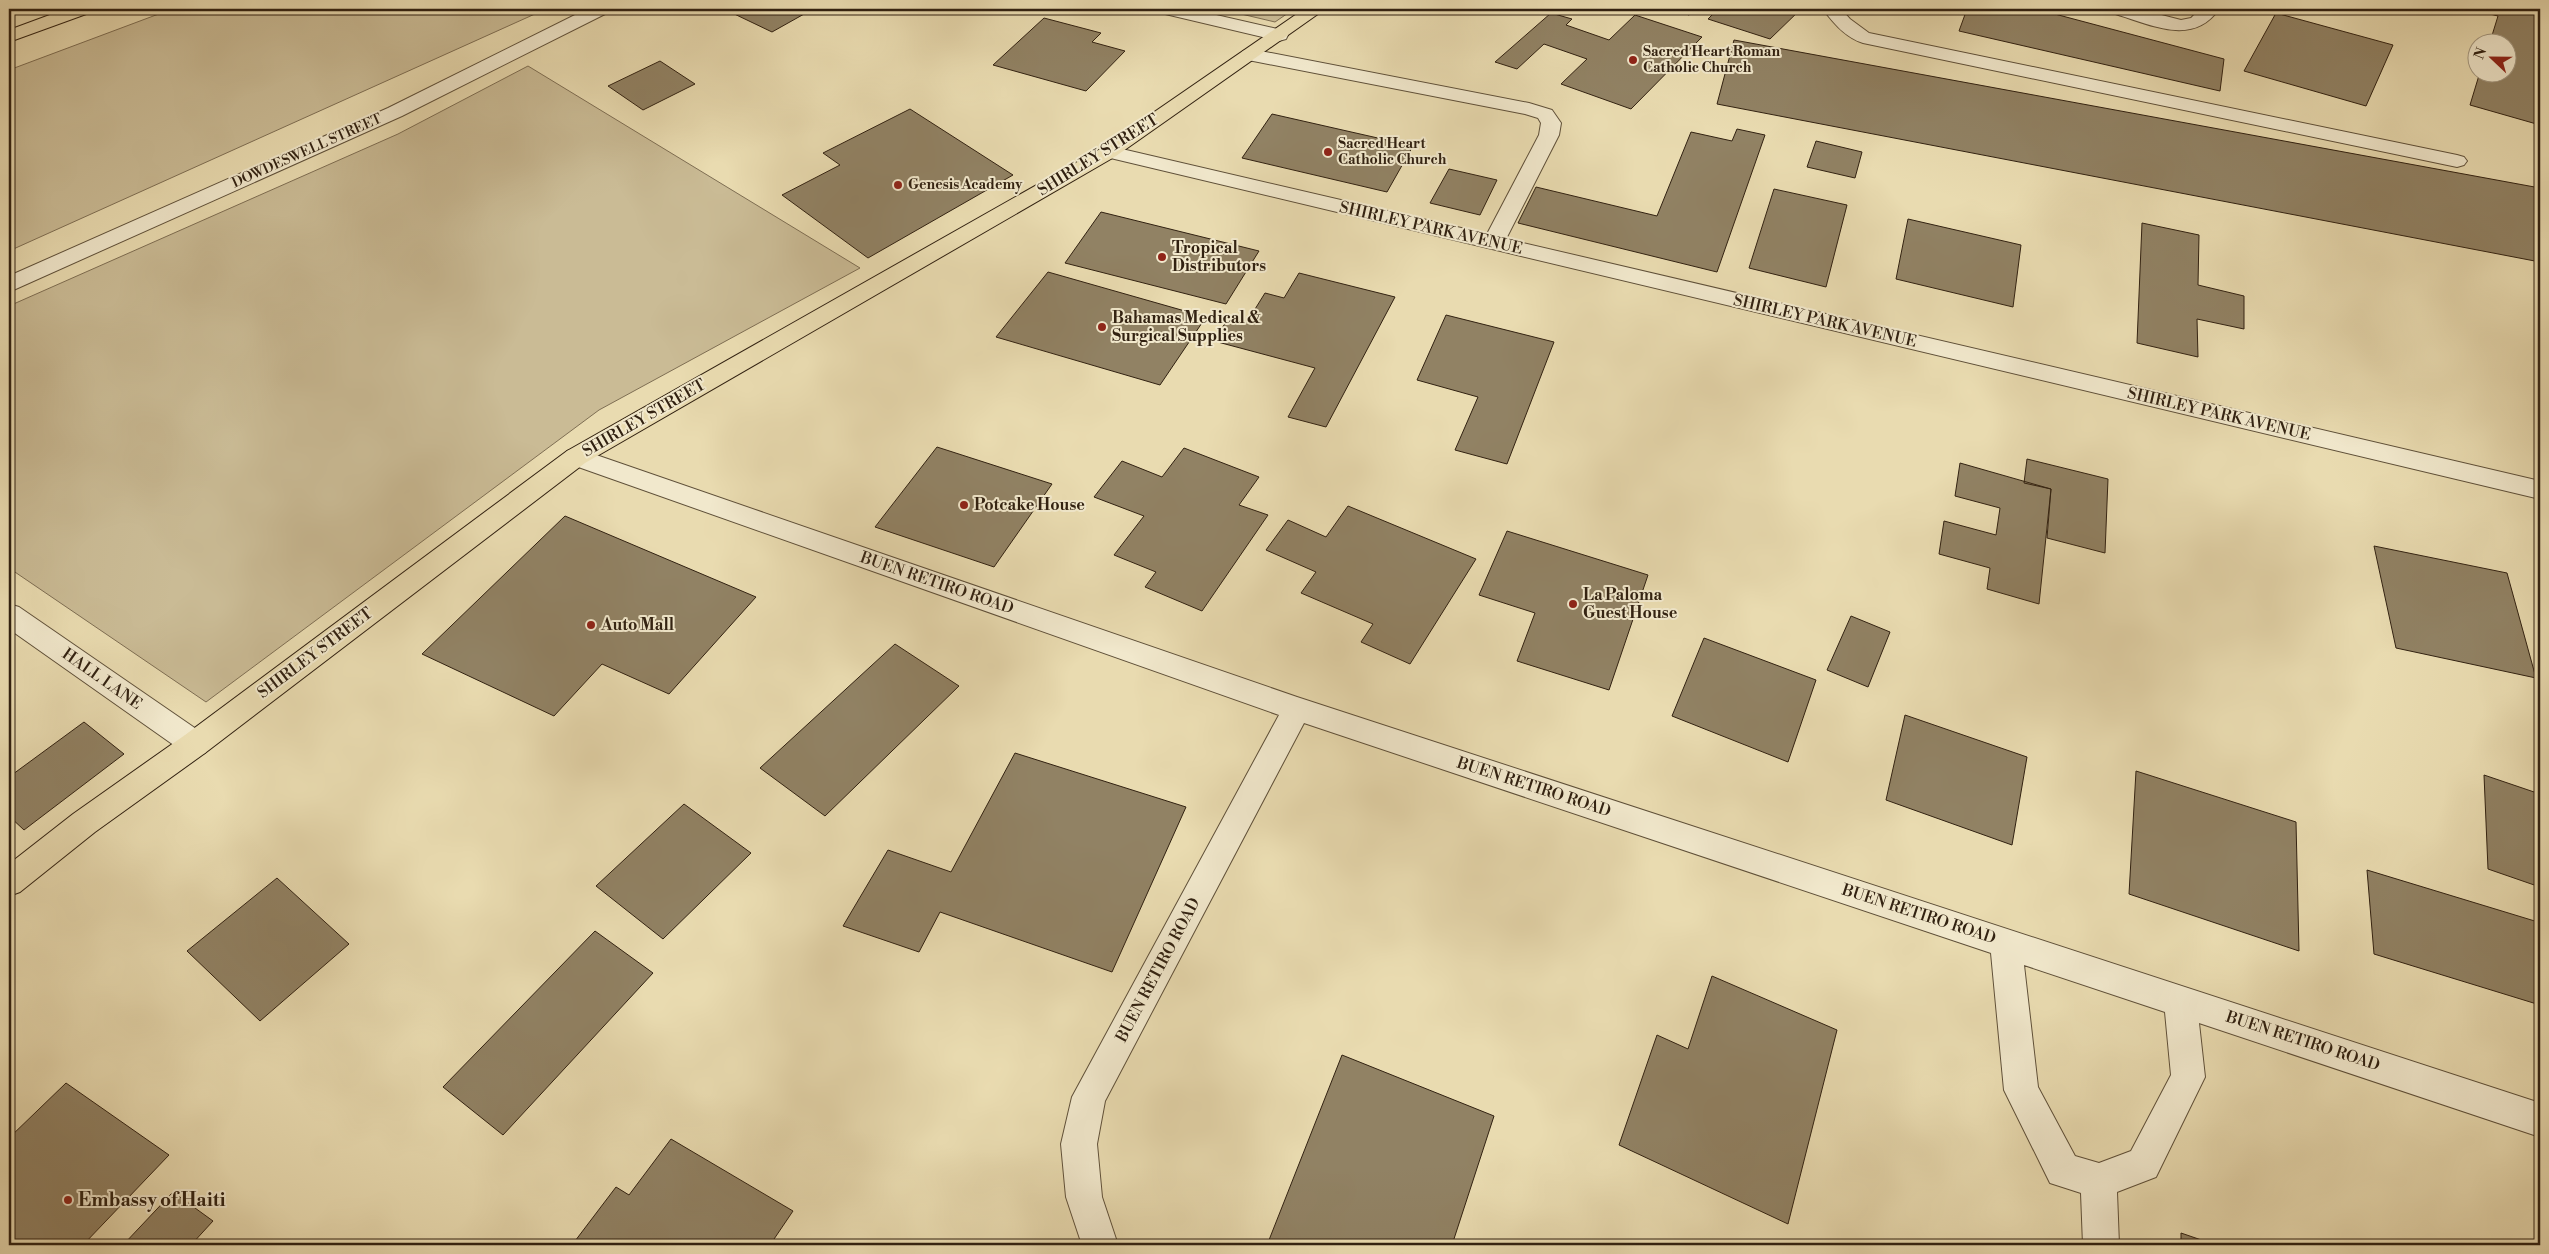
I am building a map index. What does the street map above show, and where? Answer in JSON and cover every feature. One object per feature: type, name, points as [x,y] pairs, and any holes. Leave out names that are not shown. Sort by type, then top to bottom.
[{"type":"highway","points":[[9,36],[82,9]]},
{"type":"highway","name":"SHIRLEY STREET","points":[[9,882],[84,823],[195,744],[576,457],[1109,152],[1316,9]]},
{"type":"street","name":"DOWDESWELL STREET","points":[[9,285],[395,112],[601,9]]},
{"type":"street","points":[[1167,9],[1279,35]]},
{"type":"street","points":[[1832,9],[1844,23],[1863,37],[2457,161]]},
{"type":"street","points":[[2118,9],[2181,26],[2191,26],[2198,23],[2210,9]]},
{"type":"street","points":[[1250,55],[1530,109],[1545,114],[1551,123],[1549,135],[1493,243]]},
{"type":"street","name":"SHIRLEY PARK AVENUE","points":[[1109,152],[2540,490]]},
{"type":"street","name":"BUEN RETIRO ROAD","points":[[576,457],[1297,709],[2540,1120]]},
{"type":"street","name":"HALL LANE","points":[[9,615],[195,744]]},
{"type":"street","name":"BUEN RETIRO ROAD","points":[[1100,1245],[1084,1197],[1079,1144],[1090,1097],[1297,709]]},
{"type":"street","points":[[2006,943],[2021,1090],[2063,1170],[2099,1181],[2143,1164],[2188,1076],[2180,1000]]},
{"type":"street","points":[[2099,1181],[2101,1245]]},
{"type":"shaded area","points":[[172,9],[546,9],[9,251],[9,70]]},
{"type":"shaded area","points":[[1220,9],[1294,9],[1275,22]]},
{"type":"shaded area","points":[[528,66],[860,268],[599,410],[206,702],[9,568],[9,306],[398,134]]},
{"type":"building","points":[[813,9],[772,32],[726,10]]},
{"type":"building","points":[[1670,9],[1696,9],[1689,15]]},
{"type":"building","points":[[1718,9],[1801,9],[1770,39],[1708,19]]},
{"type":"building","points":[[1967,9],[2036,9],[2224,59],[2220,91],[1959,31]]},
{"type":"building","points":[[2470,9],[2540,9],[2540,125],[2470,105],[2477,82],[2516,82],[2516,32],[2493,32],[2498,16]]},
{"type":"building","name":"Sacred Heart Roman Catholic Church","points":[[1551,13],[1572,19],[1566,25],[1609,40],[1635,15],[1702,37],[1631,109],[1561,84],[1587,59],[1544,44],[1517,69],[1495,62]]},
{"type":"building","points":[[2276,13],[2393,45],[2366,106],[2244,71]]},
{"type":"building","points":[[1044,18],[1101,33],[1092,42],[1125,51],[1086,91],[993,65]]},
{"type":"building","points":[[1734,40],[2540,188],[2540,262],[1717,104]]},
{"type":"building","points":[[660,61],[695,84],[643,110],[608,86]]},
{"type":"building","name":"Genesis Academy","points":[[910,109],[1013,175],[868,258],[782,195],[840,165],[823,153]]},
{"type":"building","name":"Sacred Heart Catholic Church","points":[[1272,114],[1413,146],[1387,192],[1242,158]]},
{"type":"building","points":[[1737,129],[1765,135],[1717,272],[1518,223],[1536,187],[1657,216],[1691,132],[1732,141]]},
{"type":"building","points":[[1816,141],[1862,152],[1855,178],[1807,167]]},
{"type":"building","points":[[1449,169],[1497,180],[1480,215],[1430,203]]},
{"type":"building","points":[[1774,189],[1847,205],[1826,287],[1749,268]]},
{"type":"building","name":"Tropical Distributors","points":[[1101,212],[1259,251],[1226,304],[1065,263]]},
{"type":"building","points":[[1908,219],[2021,245],[2013,307],[1896,279]]},
{"type":"building","points":[[2142,223],[2199,235],[2198,285],[2244,296],[2244,329],[2197,319],[2198,357],[2137,343]]},
{"type":"building","name":"Bahamas Medical & Surgical Supplies","points":[[1048,272],[1206,317],[1160,385],[996,337]]},
{"type":"building","points":[[1299,273],[1395,297],[1326,427],[1288,417],[1315,368],[1214,341],[1229,317],[1247,322],[1265,293],[1284,298]]},
{"type":"building","points":[[1446,315],[1554,342],[1507,464],[1455,450],[1478,397],[1417,380]]},
{"type":"building","name":"Potcake House","points":[[937,447],[1052,484],[994,567],[875,527]]},
{"type":"building","points":[[1184,448],[1259,477],[1239,505],[1268,515],[1202,611],[1145,587],[1156,572],[1114,555],[1144,516],[1094,497],[1122,461],[1162,477]]},
{"type":"building","points":[[2027,459],[2108,479],[2105,553],[2047,538],[2051,489],[2024,483]]},
{"type":"building","points":[[1960,463],[2051,489],[2039,604],[1987,589],[1990,568],[1939,554],[1944,521],[1996,535],[2000,508],[1955,496]]},
{"type":"building","points":[[1348,506],[1476,559],[1410,664],[1361,642],[1373,624],[1301,593],[1316,572],[1266,550],[1288,520],[1326,537]]},
{"type":"building","name":"Auto Mall","points":[[565,516],[756,597],[669,694],[602,664],[554,716],[422,654]]},
{"type":"building","name":"La Paloma Guest House","points":[[1507,531],[1648,575],[1609,690],[1517,661],[1535,613],[1479,595]]},
{"type":"building","points":[[2374,546],[2507,573],[2536,678],[2396,648]]},
{"type":"building","points":[[1851,616],[1890,632],[1868,687],[1827,670]]},
{"type":"building","points":[[1704,638],[1816,680],[1788,762],[1672,716]]},
{"type":"building","points":[[895,644],[959,686],[825,816],[760,768]]},
{"type":"building","points":[[1905,715],[2027,757],[2012,845],[1886,800]]},
{"type":"building","points":[[84,722],[124,754],[24,830],[9,816],[9,777]]},
{"type":"building","points":[[1015,753],[1186,807],[1112,972],[940,912],[919,952],[843,926],[888,850],[951,872]]},
{"type":"building","points":[[2136,771],[2296,822],[2299,951],[2129,894]]},
{"type":"building","points":[[2484,775],[2540,794],[2540,887],[2488,869]]},
{"type":"building","points":[[684,804],[751,853],[663,939],[596,886]]},
{"type":"building","points":[[2367,870],[2538,922],[2540,935],[2540,1005],[2374,954]]},
{"type":"building","points":[[277,878],[349,944],[260,1021],[187,951]]},
{"type":"building","points":[[595,931],[653,973],[503,1135],[443,1087]]},
{"type":"building","points":[[1712,976],[1837,1030],[1788,1224],[1619,1145],[1657,1035],[1688,1049]]},
{"type":"building","points":[[1342,1055],[1494,1116],[1452,1245],[1281,1245],[1269,1240]]},
{"type":"building","name":"Embassy of Haiti","points":[[66,1083],[169,1155],[83,1245],[9,1245],[9,1138]]},
{"type":"building","points":[[671,1139],[793,1211],[770,1245],[572,1245],[616,1187],[629,1195]]},
{"type":"building","points":[[173,1192],[213,1221],[191,1245],[123,1245]]},
{"type":"building","points":[[2181,1233],[2216,1245],[2181,1245]]},
{"type":"place","name":"Sacred Heart Roman Catholic Church","points":[[1633,60]]},
{"type":"place","name":"Sacred Heart Catholic Church","points":[[1328,152]]},
{"type":"place","name":"Genesis Academy","points":[[898,185]]},
{"type":"place","name":"Tropical Distributors","points":[[1162,257]]},
{"type":"place","name":"Bahamas Medical & Surgical Supplies","points":[[1102,327]]},
{"type":"place","name":"Potcake House","points":[[964,505]]},
{"type":"place","name":"La Paloma Guest House","points":[[1573,604]]},
{"type":"place","name":"Auto Mall","points":[[591,625]]},
{"type":"place","name":"Embassy of Haiti","points":[[68,1200]]}]
